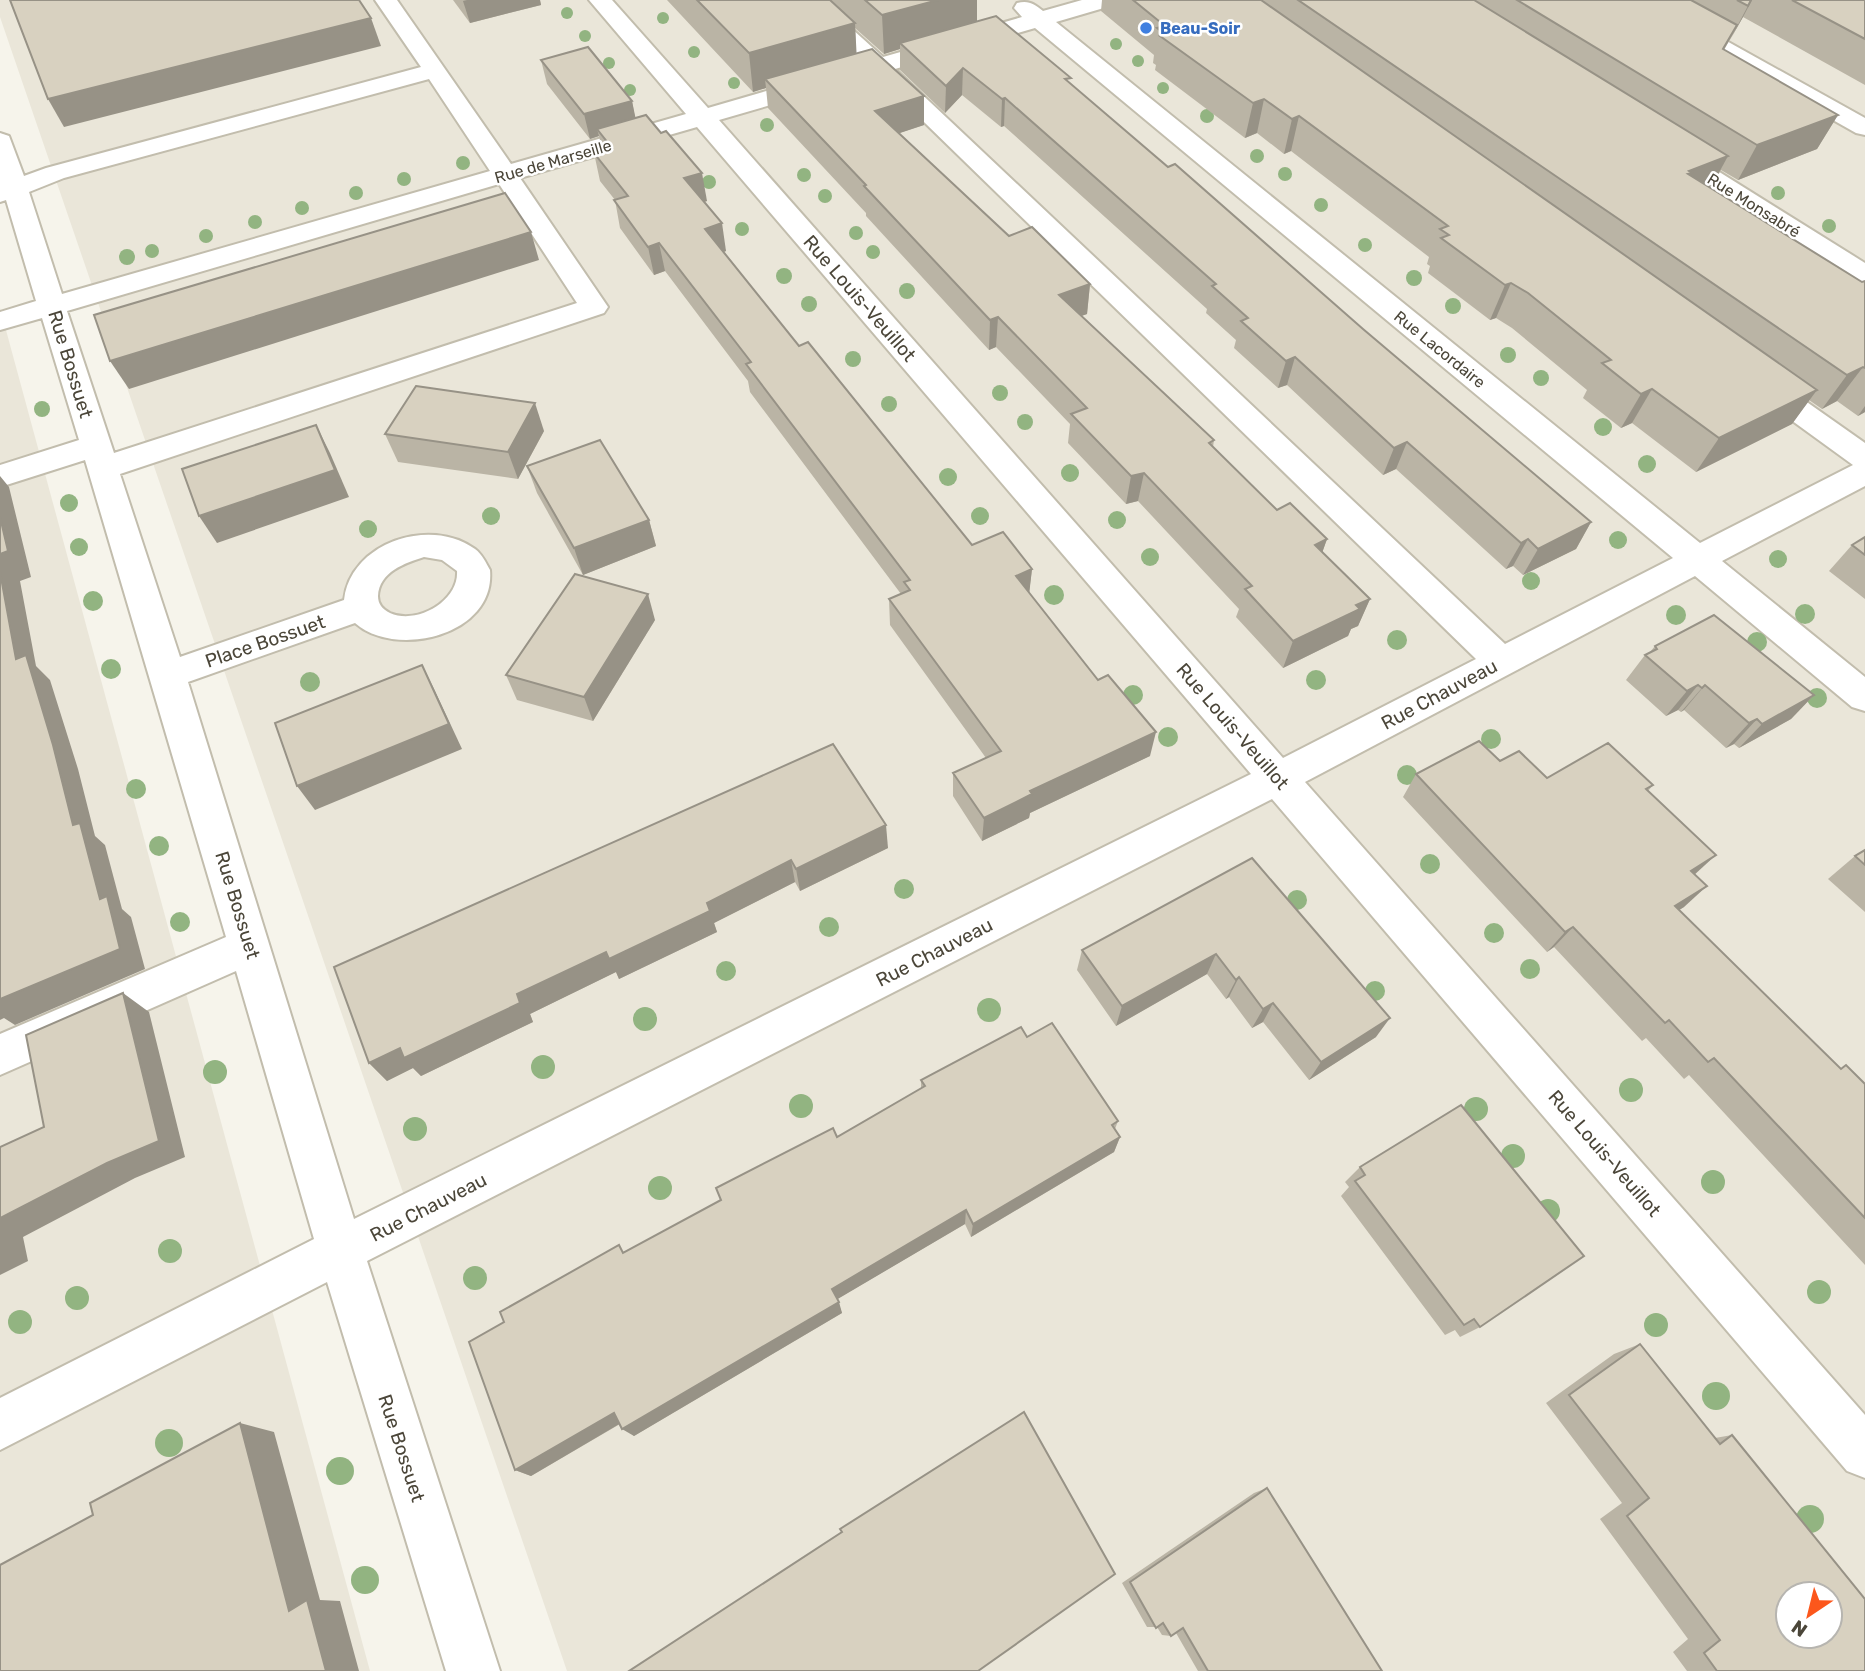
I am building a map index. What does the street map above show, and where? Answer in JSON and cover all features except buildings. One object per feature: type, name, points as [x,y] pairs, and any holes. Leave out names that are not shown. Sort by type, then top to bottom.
[{"type":"street","points":[[0,476],[99,456],[594,307],[386,0]]},
{"type":"street","name":"Rue Louis-Veuillot","points":[[600,0],[1865,1453]]},
{"type":"street","points":[[807,0],[1501,661]]},
{"type":"street","name":"Rue Lacordaire","points":[[1015,0],[1865,697]]},
{"type":"street","name":"Rue de Marseille","points":[[0,321],[1105,0]]},
{"type":"street","points":[[1637,0],[1865,128]]},
{"type":"street","points":[[8,192],[55,173],[435,70]]},
{"type":"street","name":"Rue Bossuet","points":[[0,141],[8,192],[52,306],[168,675],[468,1669]]},
{"type":"street","name":"Rue Monsabré","points":[[1654,141],[1865,275]]},
{"type":"street","points":[[1740,368],[1865,458]]},
{"type":"street","name":"Rue Chauveau","points":[[0,1425],[341,1250],[1279,778],[1865,472]]},
{"type":"street","name":"Place Bossuet","points":[[168,675],[361,607]]},
{"type":"street","points":[[0,1055],[250,946]]},
{"type":"shaded area","points":[[0,0],[1865,0],[1865,1671],[567,1671],[0,17]]},
{"type":"shaded area","points":[[0,308],[370,1671],[0,1671]]},
{"type":"place","name":"Beau-Soir","points":[[1146,28]]}]
